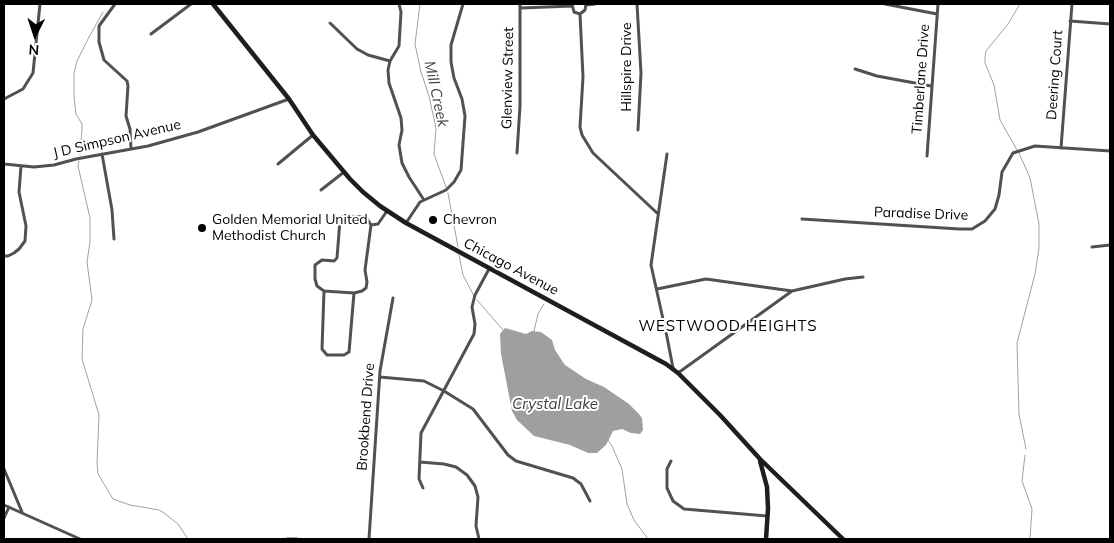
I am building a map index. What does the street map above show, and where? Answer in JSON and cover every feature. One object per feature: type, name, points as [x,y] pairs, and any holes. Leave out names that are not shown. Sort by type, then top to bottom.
[{"type":"street","points":[[4,99],[23,89],[33,73],[40,4]]},
{"type":"street","points":[[115,4],[99,26],[98,42],[104,60],[126,81],[128,86],[126,116],[130,129],[131,149]]},
{"type":"street","points":[[151,34],[191,4]]},
{"type":"street","name":"Chicago Avenue","points":[[213,4],[289,100],[313,135],[363,192],[406,223],[642,350],[673,369],[720,415],[760,460],[843,539]]},
{"type":"street","points":[[399,4],[401,12],[399,46],[390,61],[388,70],[389,83],[401,118],[402,130],[399,145],[402,163],[424,200]]},
{"type":"street","points":[[406,223],[420,202],[446,190],[454,182],[460,170],[464,116],[462,99],[454,78],[451,62],[451,45],[463,4]]},
{"type":"street","points":[[580,14],[585,10],[586,4],[596,4]]},
{"type":"street","name":"Hillspire Drive","points":[[636,4],[641,72],[638,130]]},
{"type":"street","points":[[885,4],[937,14]]},
{"type":"street","name":"Timberlane Drive","points":[[927,156],[938,4]]},
{"type":"street","name":"Deering Court","points":[[1061,148],[1072,4]]},
{"type":"street","points":[[520,6],[572,5],[574,12],[580,14]]},
{"type":"street","name":"Glenview Street","points":[[517,154],[520,106],[520,6]]},
{"type":"street","points":[[580,14],[583,77],[580,127],[582,135],[593,153],[658,213]]},
{"type":"street","points":[[1070,21],[1110,24]]},
{"type":"street","points":[[330,23],[358,49],[368,55],[390,61]]},
{"type":"street","points":[[855,69],[868,74],[931,86]]},
{"type":"street","name":"J D Simpson Avenue","points":[[4,164],[22,166],[54,165],[148,146],[198,132],[289,100]]},
{"type":"street","points":[[278,164],[313,135]]},
{"type":"street","name":"Paradise Drive","points":[[802,218],[972,228],[985,221],[995,210],[1000,195],[1002,172],[1013,154],[1035,146],[1110,151]]},
{"type":"street","points":[[102,154],[112,210],[114,239]]},
{"type":"street","points":[[667,154],[651,265],[673,369]]},
{"type":"street","points":[[4,256],[14,253],[24,241],[26,226],[19,192],[22,166]]},
{"type":"street","points":[[321,190],[344,172]]},
{"type":"street","points":[[371,224],[378,224],[388,210]]},
{"type":"street","points":[[343,216],[366,217],[371,224],[365,270],[366,288],[354,293],[324,291],[317,286],[314,279],[315,265],[322,260],[334,261],[337,258],[340,220],[343,216]]},
{"type":"street","points":[[1092,247],[1110,245]]},
{"type":"street","points":[[423,488],[419,479],[421,433],[474,334],[475,324],[472,307],[475,295],[489,269]]},
{"type":"street","points":[[657,289],[706,279],[792,291],[845,279],[863,277]]},
{"type":"street","points":[[324,291],[322,349],[327,354],[344,355],[349,352],[354,293]]},
{"type":"street","points":[[678,373],[792,291]]},
{"type":"street","name":"Brookbend Drive","points":[[369,539],[380,377],[393,298]]},
{"type":"street","points":[[380,377],[424,381],[444,391],[473,409],[508,455],[516,461],[573,478],[581,484],[590,501]]},
{"type":"street","points":[[760,460],[767,487],[768,516],[766,539]]},
{"type":"street","points":[[671,461],[667,468],[667,488],[673,501],[684,508],[768,516]]},
{"type":"street","points":[[420,462],[450,465],[467,475],[475,486],[478,496],[476,526],[479,539]]},
{"type":"street","points":[[4,469],[23,513]]},
{"type":"street","points":[[4,505],[80,539]]},
{"type":"street","points":[[4,518],[9,507]]},
{"type":"street","points":[[287,539],[297,539]]},
{"type":"water","name":"Crystal Lake","points":[[505,328],[526,334],[532,331],[541,332],[552,340],[555,350],[565,365],[586,379],[604,387],[629,404],[638,413],[642,418],[643,430],[640,434],[622,429],[613,431],[606,445],[597,453],[588,453],[570,445],[534,436],[517,420],[512,411],[501,354],[500,334]]},
{"type":"waterway","name":"Mill Creek","points":[[420,4],[415,44],[436,128],[434,154],[446,187]]},
{"type":"waterway","points":[[1017,150],[1000,120],[994,85],[985,63],[985,57],[986,51],[1008,24],[1020,4]]},
{"type":"waterway","points":[[80,155],[82,124],[76,114],[74,73],[77,61],[103,12]]},
{"type":"waterway","points":[[1019,153],[1030,178],[1039,224],[1039,248],[1035,274],[1017,343],[1019,414],[1026,449]]},
{"type":"waterway","points":[[79,161],[78,166],[90,218],[90,242],[87,262],[92,300],[83,329],[82,359],[99,415],[98,474],[113,499],[130,505],[159,510],[178,524],[188,539]]},
{"type":"waterway","name":"Mill Creek","points":[[448,193],[458,247]]},
{"type":"waterway","name":"Mill Creek","points":[[459,255],[463,275],[474,296]]},
{"type":"waterway","name":"Mill Creek","points":[[477,300],[503,330]]},
{"type":"waterway","points":[[534,331],[538,314],[544,304]]},
{"type":"waterway","name":"Mill Creek","points":[[607,439],[622,469],[627,504],[634,520],[648,539]]},
{"type":"waterway","points":[[1025,455],[1022,481],[1032,509],[1030,539]]},
{"type":"place","name":"Chevron","points":[[433,220]]},
{"type":"place","name":"Golden Memorial United Methodist Church","points":[[202,228]]},
{"type":"district","name":"WESTWOOD HEIGHTS","points":[[728,326]]}]
